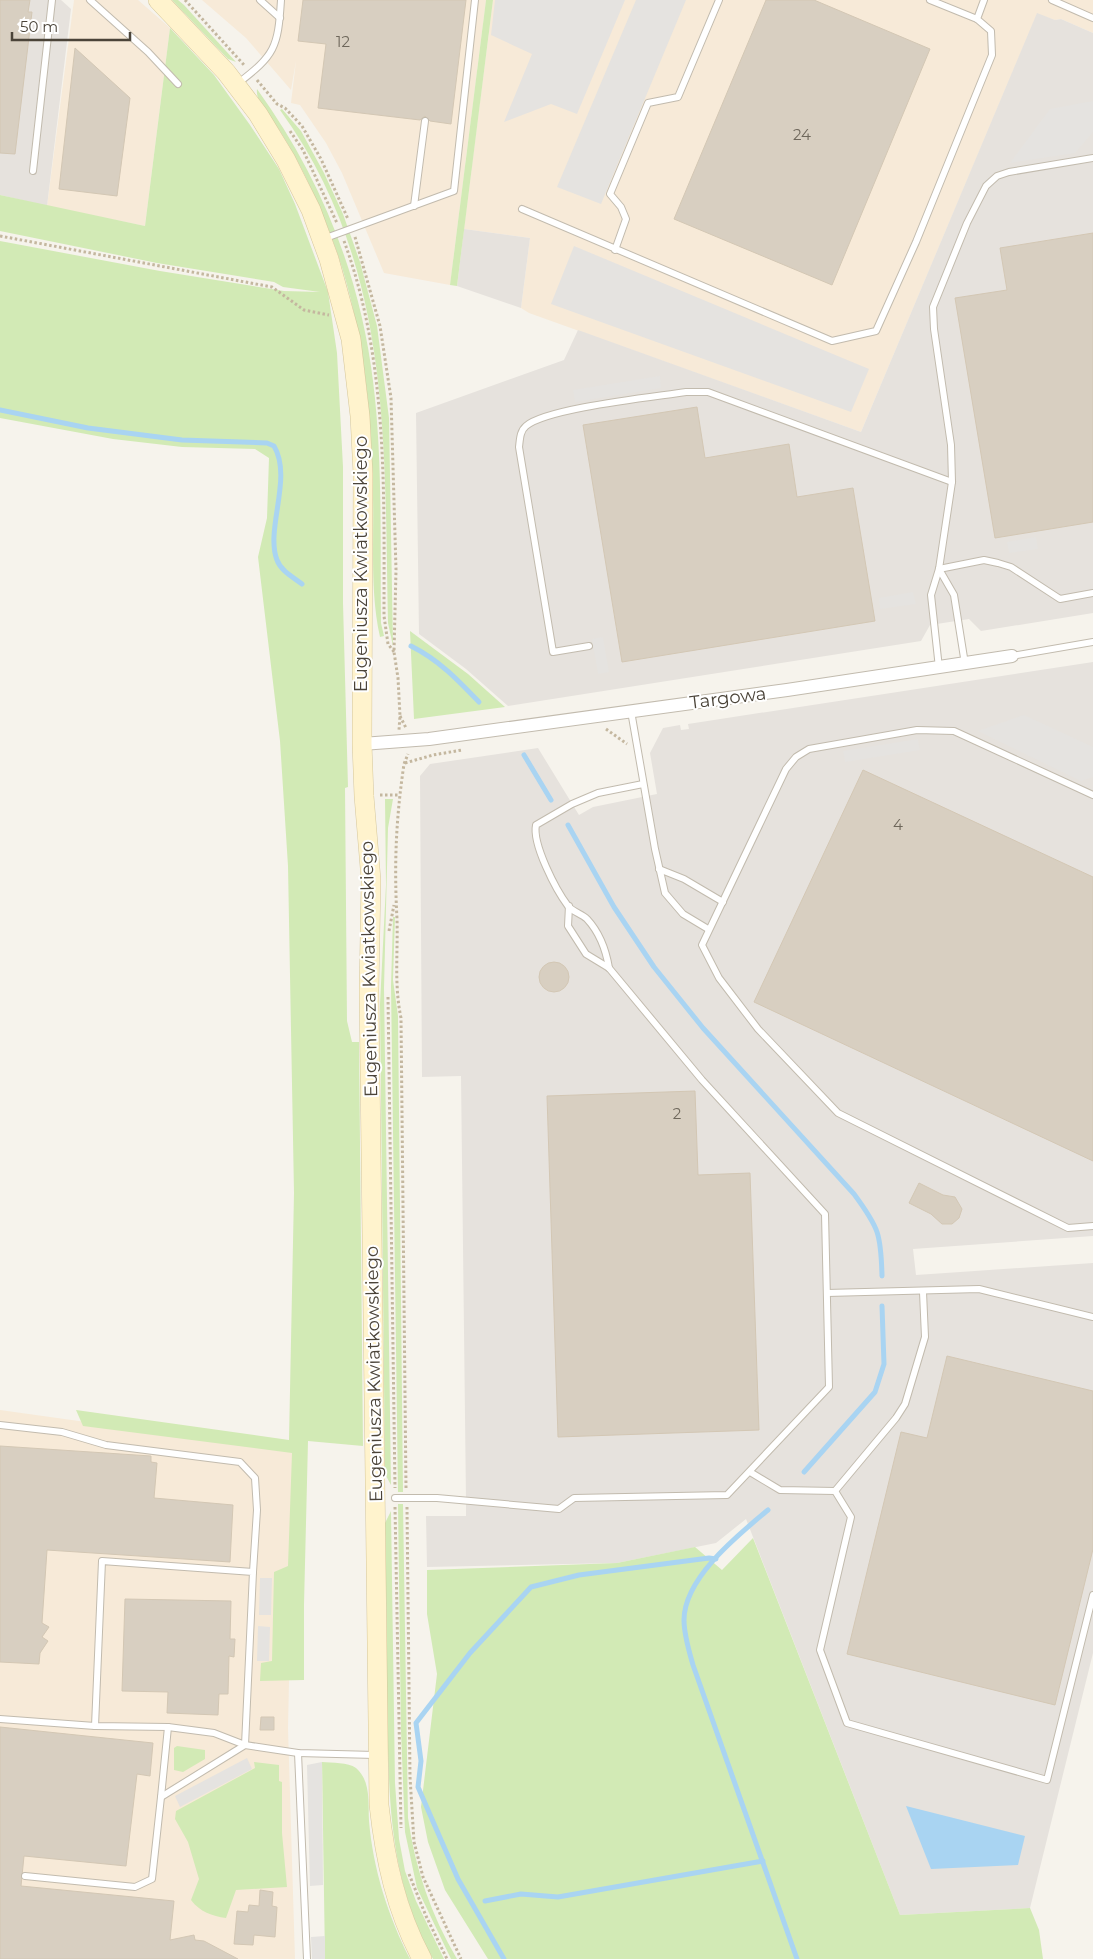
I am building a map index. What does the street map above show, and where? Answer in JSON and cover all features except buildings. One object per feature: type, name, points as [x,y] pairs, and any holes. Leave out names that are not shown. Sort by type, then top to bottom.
[{"type":"main road","name":"Eugeniusza Kwiatkowskiego","points":[[158,0],[208,51],[236,85],[286,160],[322,239],[345,312],[357,378],[363,456],[362,744],[372,926],[369,990],[379,1805],[388,1870],[403,1918],[422,1959]]},
{"type":"street","name":"Targowa","points":[[362,744],[429,739],[939,668],[1012,656]]},
{"type":"lane","points":[[33,171],[52,0]]},
{"type":"lane","points":[[90,0],[148,52],[178,84]]},
{"type":"lane","points":[[260,0],[280,18]]},
{"type":"lane","points":[[236,85],[269,58],[277,43],[281,0]]},
{"type":"lane","points":[[322,239],[454,191],[474,0]]},
{"type":"lane","points":[[615,250],[626,219],[621,207],[610,194],[648,103],[678,96],[719,0]]},
{"type":"lane","points":[[522,209],[832,341],[876,331],[916,242],[992,55],[991,32],[977,20],[930,0]]},
{"type":"lane","points":[[977,20],[984,0]]},
{"type":"lane","points":[[1052,0],[1093,18]]},
{"type":"lane","points":[[414,206],[425,121]]},
{"type":"lane","points":[[939,668],[931,595],[939,568],[952,482],[950,426],[934,329],[933,307],[967,223],[986,186],[997,176],[1009,172],[1093,158]]},
{"type":"lane","points":[[589,646],[553,652],[519,447],[524,427],[546,415],[686,392],[708,392],[952,482]]},
{"type":"lane","points":[[939,568],[984,560],[1011,567],[1060,599],[1093,594]]},
{"type":"lane","points":[[939,568],[954,595],[965,664]]},
{"type":"lane","name":"Targowa","points":[[1012,656],[1093,642]]},
{"type":"lane","points":[[630,711],[665,893],[683,914],[708,929]]},
{"type":"lane","points":[[1093,796],[954,731],[917,730],[809,749],[796,756],[786,769],[702,945],[719,978],[758,1029],[838,1113],[1068,1228],[1093,1226]]},
{"type":"lane","points":[[609,968],[605,946],[587,920],[569,906],[537,846],[534,834],[536,825],[572,804],[598,793],[643,784]]},
{"type":"lane","points":[[659,869],[684,880],[723,902]]},
{"type":"lane","points":[[395,1498],[437,1498],[559,1509],[574,1498],[727,1495],[829,1386],[825,1214],[702,1080],[609,968],[586,954],[568,926],[569,906]]},
{"type":"lane","points":[[827,1293],[923,1292],[979,1289],[1093,1317]]},
{"type":"lane","points":[[750,1472],[780,1490],[835,1490],[896,1418],[905,1404],[925,1336],[923,1292]]},
{"type":"lane","points":[[0,1425],[62,1432],[106,1445],[240,1462],[255,1478],[257,1510],[244,1745]]},
{"type":"lane","points":[[835,1490],[852,1517],[820,1650],[847,1723],[1047,1780],[1093,1595]]},
{"type":"lane","points":[[96,1726],[102,1561],[254,1572]]},
{"type":"lane","points":[[0,1719],[96,1726],[168,1727],[214,1732],[244,1745],[298,1754],[379,1755]]},
{"type":"lane","points":[[25,1876],[135,1887],[152,1879],[168,1727]]},
{"type":"lane","points":[[161,1797],[244,1745]]},
{"type":"lane","points":[[298,1754],[307,1959]]},
{"type":"path","points":[[0,236],[272,287],[304,310],[332,316],[345,312]]},
{"type":"path","points":[[394,652],[398,678],[400,716]]},
{"type":"path","points":[[603,726],[623,742],[637,748]]},
{"type":"path","points":[[461,1959],[423,1878],[414,1842],[410,1777],[401,1018],[396,987],[395,829],[404,764],[433,755],[470,749]]},
{"type":"path","points":[[389,937],[389,920],[395,902]]},
{"type":"path","points":[[388,990],[397,1699],[401,1832]]},
{"type":"path","points":[[409,1872],[426,1916],[448,1959]]},
{"type":"shaded area","points":[[0,0],[61,0],[71,9],[47,206],[0,195]]},
{"type":"shaded area","points":[[74,0],[138,0],[170,28],[145,226],[47,206]]},
{"type":"shaded area","points":[[202,0],[486,0],[450,285],[384,273],[342,173],[326,143],[300,105],[291,103],[296,61],[291,90],[246,38]]},
{"type":"shaded area","points":[[493,0],[1093,0],[1093,33],[1061,19],[1055,20],[1037,14],[861,432],[529,313],[521,308],[530,238],[464,229]]},
{"type":"shaded area","points":[[495,0],[625,0],[577,114],[551,104],[504,122],[532,54],[491,35]]},
{"type":"shaded area","points":[[636,0],[686,0],[601,204],[557,187]]},
{"type":"shaded area","points":[[1037,13],[1055,20],[1061,19],[1093,33],[1093,613],[981,631],[969,619],[930,625],[921,641],[508,706],[466,669],[419,634],[416,413],[564,360],[578,330],[861,432]]},
{"type":"shaded area","points":[[1093,101],[1093,132],[1075,153],[1010,163],[1050,109]]},
{"type":"shaded area","points":[[464,229],[530,238],[521,308],[457,286]]},
{"type":"shaded area","points":[[574,246],[869,369],[851,412],[551,304]]},
{"type":"shaded area","points":[[660,376],[661,388],[575,402],[573,390]]},
{"type":"shaded area","points":[[1036,537],[1038,549],[1009,553],[1007,542]]},
{"type":"shaded area","points":[[913,592],[916,604],[880,609],[879,598]]},
{"type":"shaded area","points":[[603,637],[609,672],[598,674],[592,639]]},
{"type":"shaded area","points":[[1093,662],[1093,1236],[913,1249],[916,1275],[1093,1263],[1093,1653],[1030,1908],[900,1915],[746,1519],[716,1543],[617,1563],[427,1567],[426,1516],[466,1516],[466,1500],[461,1076],[422,1077],[420,776],[430,764],[538,748],[579,815],[593,807],[657,794],[650,753],[663,728],[680,725],[681,730],[689,729],[688,724]]},
{"type":"shaded area","points":[[1024,715],[1093,747],[1093,777],[1081,781],[978,731]]},
{"type":"shaded area","points":[[918,739],[920,750],[845,762],[843,751]]},
{"type":"shaded area","points":[[0,1410],[294,1451],[288,1728],[295,1959],[0,1959]]},
{"type":"shaded area","points":[[260,1578],[272,1578],[271,1615],[259,1615]]},
{"type":"shaded area","points":[[258,1626],[270,1627],[269,1661],[257,1661]]},
{"type":"shaded area","points":[[247,1758],[252,1769],[180,1807],[175,1796]]},
{"type":"shaded area","points":[[322,1762],[323,1885],[310,1886],[307,1765]]},
{"type":"shaded area","points":[[325,1936],[325,1959],[312,1959],[311,1937]]},
{"type":"green space","points":[[172,0],[178,0],[184,5],[236,62],[228,59]]},
{"type":"green space","points":[[486,0],[493,0],[457,286],[450,285]]},
{"type":"green space","points":[[170,28],[214,75],[279,169],[295,204],[328,292],[337,353],[343,467],[343,603],[348,787],[345,788],[347,1021],[352,1042],[359,1042],[363,1446],[308,1441],[304,1680],[260,1681],[261,1663],[272,1661],[274,1572],[288,1566],[292,1453],[83,1426],[76,1410],[289,1440],[294,1193],[288,866],[280,741],[258,557],[267,518],[269,458],[255,449],[182,447],[113,439],[0,418],[0,241],[160,271],[284,291],[320,292],[283,287],[274,282],[157,263],[0,231],[0,195],[145,226]]},
{"type":"green space","points":[[257,89],[280,122],[300,156],[334,227],[358,302],[367,341],[373,381],[378,441],[381,623],[384,636],[380,637],[374,585],[371,436],[365,375],[354,314],[338,255],[326,223],[289,145],[262,106]]},
{"type":"green space","points":[[282,109],[301,131],[324,173],[343,214],[360,262],[377,326],[389,418],[393,646],[388,623],[382,422],[375,357],[363,293],[344,231],[317,169],[280,110]]},
{"type":"green space","points":[[410,631],[468,674],[505,707],[414,719]]},
{"type":"green space","points":[[385,799],[393,799],[388,828],[384,988],[391,1485],[385,1474],[380,1004],[386,885]]},
{"type":"green space","points":[[393,917],[395,917],[393,980],[398,1016],[403,1492],[398,1492],[391,986]]},
{"type":"green space","points":[[398,1504],[403,1504],[408,1818],[415,1855],[425,1891],[439,1925],[457,1959],[451,1959],[417,1888],[405,1832],[401,1731]]},
{"type":"green space","points":[[391,1511],[395,1783],[399,1839],[405,1871],[416,1901],[444,1959],[433,1959],[418,1928],[407,1897],[399,1865],[390,1801],[385,1523]]},
{"type":"green space","points":[[753,1538],[900,1915],[1030,1908],[1039,1930],[1043,1959],[488,1959],[445,1890],[428,1842],[421,1807],[437,1674],[427,1614],[427,1570],[617,1563],[695,1547],[722,1570]]},
{"type":"green space","points":[[177,1746],[205,1750],[205,1759],[183,1772],[174,1770],[174,1748]]},
{"type":"green space","points":[[254,1762],[279,1765],[279,1781],[282,1782],[282,1833],[287,1887],[236,1890],[226,1918],[216,1916],[202,1910],[191,1900],[199,1879],[188,1842],[175,1819],[176,1811],[255,1768]]},
{"type":"green space","points":[[322,1762],[353,1766],[361,1773],[364,1779],[368,1792],[371,1839],[378,1874],[388,1909],[410,1959],[325,1959]]},
{"type":"water","points":[[906,1806],[1025,1836],[1018,1865],[931,1869]]},
{"type":"waterway","points":[[0,410],[88,428],[182,440],[267,443],[274,446],[279,459],[281,473],[274,548],[281,567],[302,584]]},
{"type":"waterway","points":[[411,646],[439,664],[456,678],[479,702]]},
{"type":"waterway","points":[[524,755],[551,800]]},
{"type":"waterway","points":[[568,825],[614,907],[654,967],[703,1028],[854,1194],[869,1215],[877,1232],[881,1250],[882,1276]]},
{"type":"waterway","points":[[804,1472],[875,1392],[884,1364],[882,1306]]},
{"type":"waterway","points":[[768,1510],[728,1545],[703,1573],[686,1604],[684,1626],[693,1665],[797,1959]]},
{"type":"waterway","points":[[504,1959],[458,1879],[418,1787],[421,1761],[416,1723],[470,1653],[531,1587],[579,1575],[709,1558],[716,1559]]},
{"type":"waterway","points":[[485,1901],[521,1894],[558,1897],[763,1861]]}]
